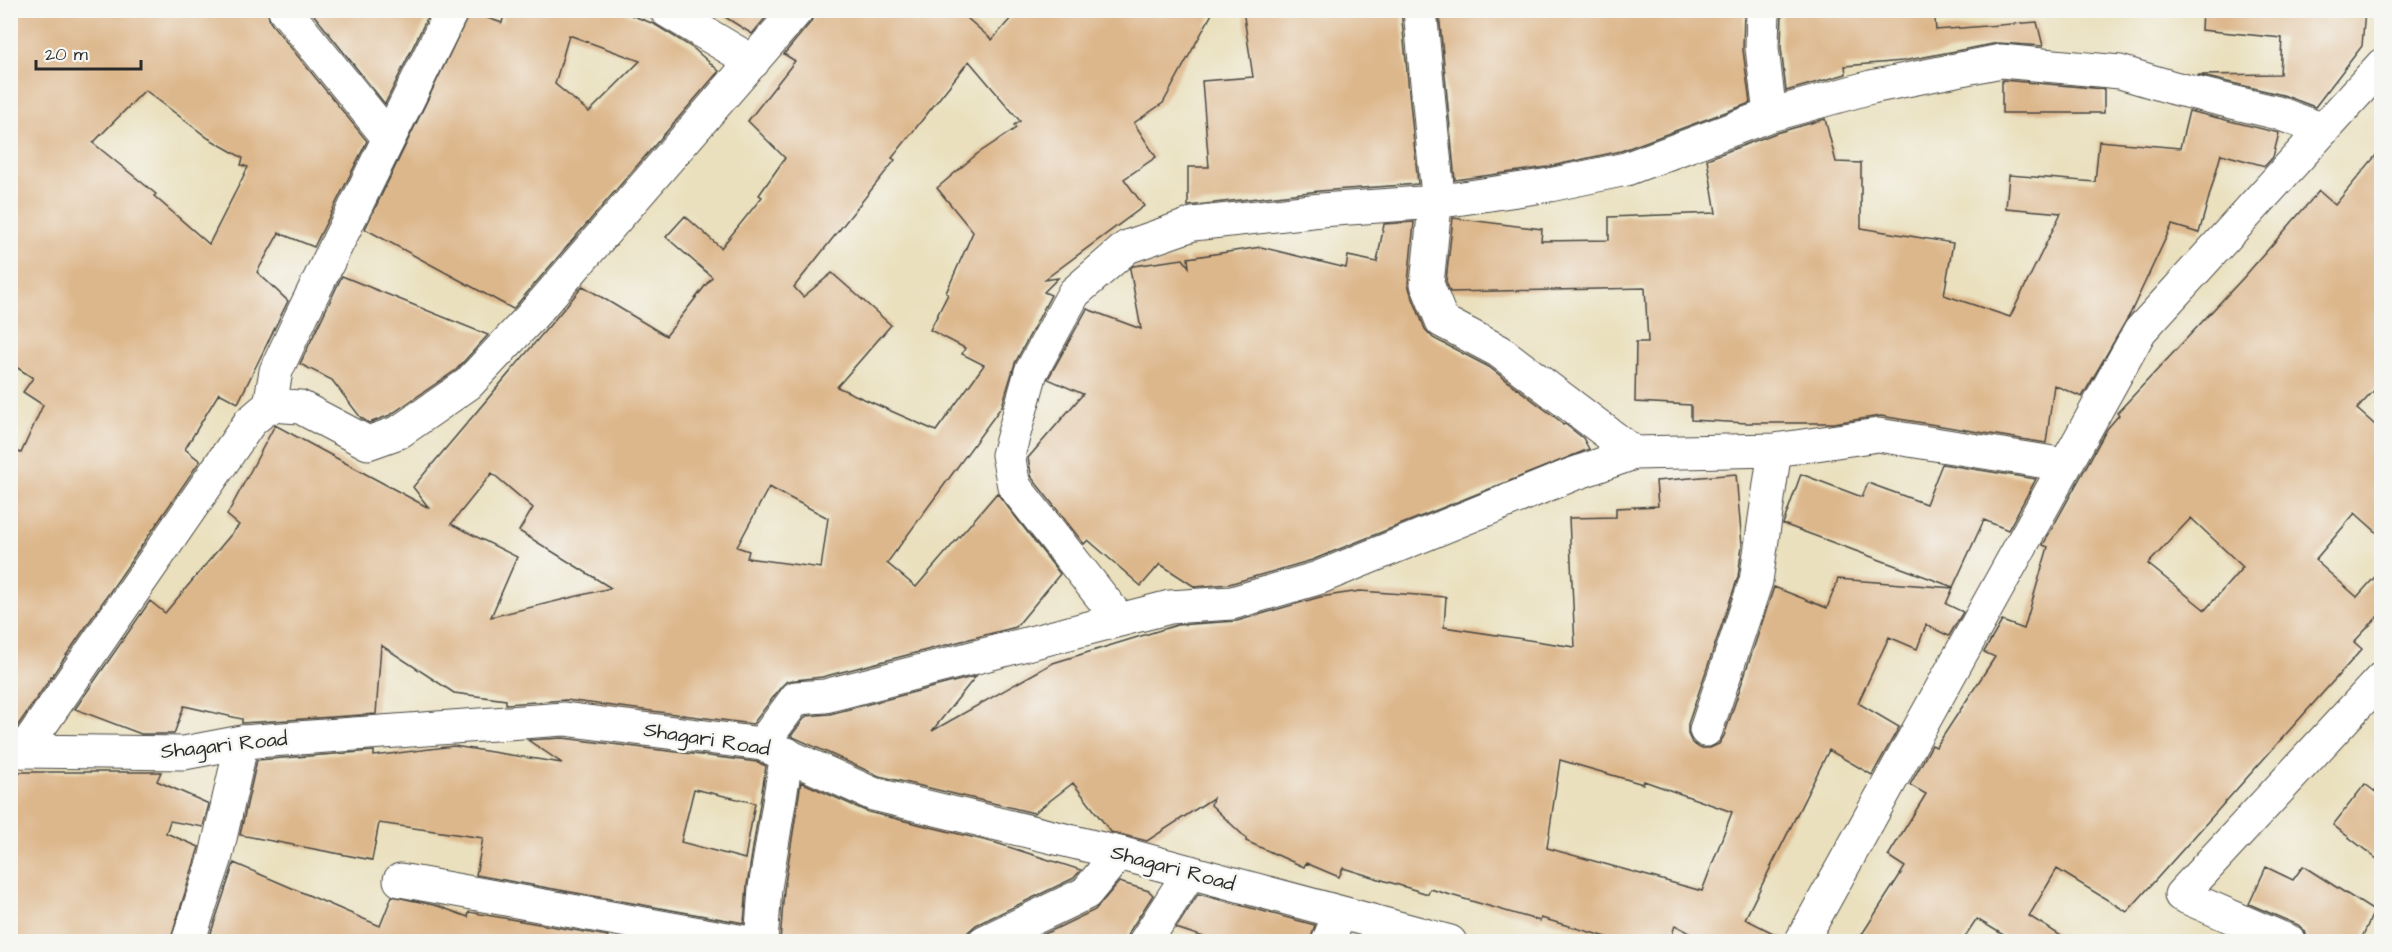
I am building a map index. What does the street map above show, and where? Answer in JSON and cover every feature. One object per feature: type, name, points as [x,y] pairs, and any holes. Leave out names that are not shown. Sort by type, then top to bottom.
[{"type":"street","points":[[285,10],[388,137]]},
{"type":"street","points":[[17,750],[250,422],[270,405],[276,371],[388,137],[452,10]]},
{"type":"street","points":[[666,10],[753,62]]},
{"type":"street","points":[[270,405],[300,407],[368,443],[399,432],[468,384],[530,318],[797,10]]},
{"type":"street","points":[[1420,10],[1437,186],[1427,284],[1442,321],[1499,351],[1634,453]]},
{"type":"street","points":[[1762,10],[1762,48],[1770,115]]},
{"type":"street","points":[[1119,619],[1014,486],[1008,455],[1031,372],[1074,293],[1127,247],[1193,224],[1321,210],[1436,202],[1550,185],[1626,169],[1770,115],[1871,87],[2001,61],[2120,72],[2174,88],[2278,113],[2323,130]]},
{"type":"street","points":[[1801,942],[2140,332],[2382,65]]},
{"type":"street","points":[[761,942],[775,749],[796,698],[825,696],[1170,607],[1232,603],[1318,578],[1571,475],[1634,453],[1775,450],[1878,435],[2065,465]]},
{"type":"street","points":[[1706,730],[1756,581],[1775,450]]},
{"type":"street","points":[[2290,942],[2181,895],[2382,678]]},
{"type":"street","name":"Shagari Road","points":[[17,750],[184,753],[242,742],[564,719],[775,749],[873,794],[1191,872],[1334,927],[1450,942]]},
{"type":"street","points":[[188,942],[215,860],[242,742]]},
{"type":"street","points":[[984,942],[1086,893],[1119,853]]},
{"type":"street","points":[[1145,942],[1191,872]]},
{"type":"street","points":[[400,880],[744,942]]},
{"type":"building","points":[[10,10],[267,10],[270,22],[367,141],[314,247],[279,233],[257,272],[288,301],[238,403],[219,393],[185,449],[200,461],[14,731],[10,731],[10,449],[21,453],[43,405],[23,392],[33,378],[10,363]],"holes":[[[145,90],[208,138],[243,158],[241,165],[248,167],[209,244],[154,196],[156,194],[93,143]]]},
{"type":"building","points":[[310,10],[431,10],[385,104]]},
{"type":"building","points":[[505,10],[618,10],[654,24],[693,48],[719,71],[513,309],[365,229],[470,12],[502,23]],"holes":[[[569,35],[640,61],[589,112],[555,84]]]},
{"type":"building","points":[[714,10],[772,10],[752,34]]},
{"type":"building","points":[[815,10],[958,10],[992,40],[1018,10],[1214,10],[1163,103],[1134,123],[1156,157],[1124,179],[1144,206],[1044,280],[1058,278],[1044,292],[1051,295],[1015,363],[1002,406],[887,563],[916,587],[997,493],[1060,574],[1016,627],[822,677],[787,681],[753,724],[566,700],[506,704],[506,700],[454,693],[381,645],[376,714],[242,723],[242,719],[184,706],[174,734],[141,734],[75,709],[150,601],[165,613],[239,525],[227,515],[275,425],[429,508],[413,487],[583,286],[666,336],[712,277],[666,237],[685,216],[721,248],[762,197],[759,195],[785,158],[748,121],[795,61],[784,54],[811,22]],"holes":[[[969,61],[1020,121],[1014,125],[1016,128],[977,154],[937,188],[973,232],[946,293],[948,294],[930,330],[965,348],[962,354],[984,365],[936,431],[837,387],[891,325],[832,273],[803,297],[794,287],[895,160],[892,158]],[[492,473],[533,508],[519,531],[611,588],[491,617],[517,557],[451,524]],[[769,487],[828,518],[821,568],[747,558],[749,551],[737,547]]]},
{"type":"building","points":[[1243,10],[1401,10],[1418,184],[1319,191],[1188,206],[1188,167],[1209,167],[1202,81],[1253,77]]},
{"type":"building","points":[[1476,10],[1744,10],[1743,50],[1750,103],[1621,151],[1547,167],[1455,180],[1439,13]]},
{"type":"building","points":[[1782,10],[1934,10],[1936,30],[2037,22],[2043,46],[1998,43],[1903,61],[1845,66],[1846,74],[1786,91],[1781,47]]},
{"type":"building","points":[[2202,10],[2365,10],[2362,46],[2315,107],[2283,95],[2198,75],[2280,74],[2282,38],[2201,30]]},
{"type":"building","points":[[2002,80],[2104,89],[2104,113],[2002,113]]},
{"type":"building","points":[[2189,111],[2279,133],[2273,157],[2265,166],[2221,154],[2199,233],[2172,225],[2130,314],[2082,397],[2054,385],[2046,443],[1881,416],[1833,423],[1747,423],[1691,420],[1691,405],[1635,402],[1636,342],[1648,342],[1645,288],[1450,292],[1446,281],[1453,218],[1542,229],[1541,241],[1609,240],[1609,217],[1716,213],[1707,159],[1776,133],[1825,119],[1836,162],[1861,163],[1861,228],[1953,243],[1944,295],[2010,317],[2061,213],[2006,208],[2009,175],[2095,182],[2099,141],[2180,148]]},
{"type":"building","points":[[2382,148],[2382,382],[2357,409],[2382,431],[2382,537],[2355,513],[2315,560],[2357,597],[2382,569],[2382,612],[2354,642],[2362,649],[2127,912],[2057,869],[2029,916],[2071,942],[2015,942],[1977,919],[1962,942],[1857,942],[1905,867],[1888,856],[1926,794],[1910,785],[1932,745],[1936,747],[1995,657],[1984,652],[2002,621],[2024,629],[2048,547],[2043,545],[2107,429],[2119,415],[2117,413],[2244,277],[2319,191],[2335,205]],"holes":[[[2191,518],[2243,567],[2205,610],[2148,564]]]},
{"type":"building","points":[[1414,222],[1408,283],[1425,329],[1433,338],[1489,367],[1583,438],[1589,449],[1312,560],[1229,584],[1195,587],[1160,564],[1141,586],[1088,540],[1084,544],[1032,478],[1028,458],[1083,394],[1048,379],[1087,309],[1141,329],[1130,269],[1133,266],[1183,259],[1189,267],[1188,258],[1261,247],[1346,268],[1348,256],[1377,262],[1384,224]]},
{"type":"building","points":[[342,276],[488,335],[456,370],[390,415],[369,423],[361,418],[332,380],[300,364]]},
{"type":"building","points":[[1942,464],[2036,479],[2008,530],[1984,520],[1953,587],[1783,524],[1801,474],[1862,497],[1868,483],[1926,504]]},
{"type":"building","points":[[1736,474],[1742,545],[1738,577],[1688,724],[1688,734],[1692,743],[1700,748],[1710,748],[1719,744],[1724,736],[1774,587],[1827,608],[1838,579],[1953,588],[1946,604],[1963,612],[1949,636],[1926,625],[1917,649],[1889,637],[1858,703],[1899,727],[1872,775],[1829,750],[1745,919],[1783,938],[1782,942],[1707,942],[1675,925],[1670,942],[1624,942],[1541,918],[1540,921],[1430,889],[1428,894],[1343,868],[1339,877],[1306,863],[1304,867],[1246,841],[1246,838],[1211,805],[1213,798],[1147,841],[1111,832],[1073,783],[1034,813],[879,776],[791,736],[806,716],[830,714],[976,676],[932,731],[1053,663],[1177,625],[1237,621],[1320,597],[1360,591],[1446,597],[1444,627],[1575,647],[1569,518],[1616,517],[1616,508],[1658,506],[1656,481]],"holes":[[[1560,760],[1643,784],[1644,781],[1732,812],[1702,891],[1547,848]]]},
{"type":"building","points":[[563,738],[757,762],[766,766],[747,885],[744,923],[476,875],[483,838],[379,823],[372,860],[240,835],[257,760],[374,751],[374,756],[454,746],[562,763],[528,740]],"holes":[[[694,789],[755,803],[745,859],[681,842]]]},
{"type":"building","points":[[10,768],[13,768],[11,772],[161,772],[157,781],[209,804],[203,827],[170,821],[166,833],[199,847],[170,942],[10,942]]},
{"type":"building","points":[[801,782],[868,812],[996,843],[1081,870],[1074,878],[976,925],[968,932],[965,942],[780,942],[784,890]]},
{"type":"building","points":[[2365,784],[2382,797],[2382,863],[2333,825]]},
{"type":"building","points":[[234,863],[380,926],[392,896],[438,906],[468,917],[469,912],[608,936],[606,942],[208,942]]},
{"type":"building","points":[[2303,866],[2374,911],[2360,942],[2308,942],[2305,931],[2298,925],[2249,904],[2266,867],[2293,880]]},
{"type":"building","points":[[1119,882],[1149,891],[1153,895],[1129,932],[1126,942],[1028,942],[1095,910]]},
{"type":"building","points":[[1198,894],[1315,925],[1310,942],[1219,942],[1176,928]]}]
